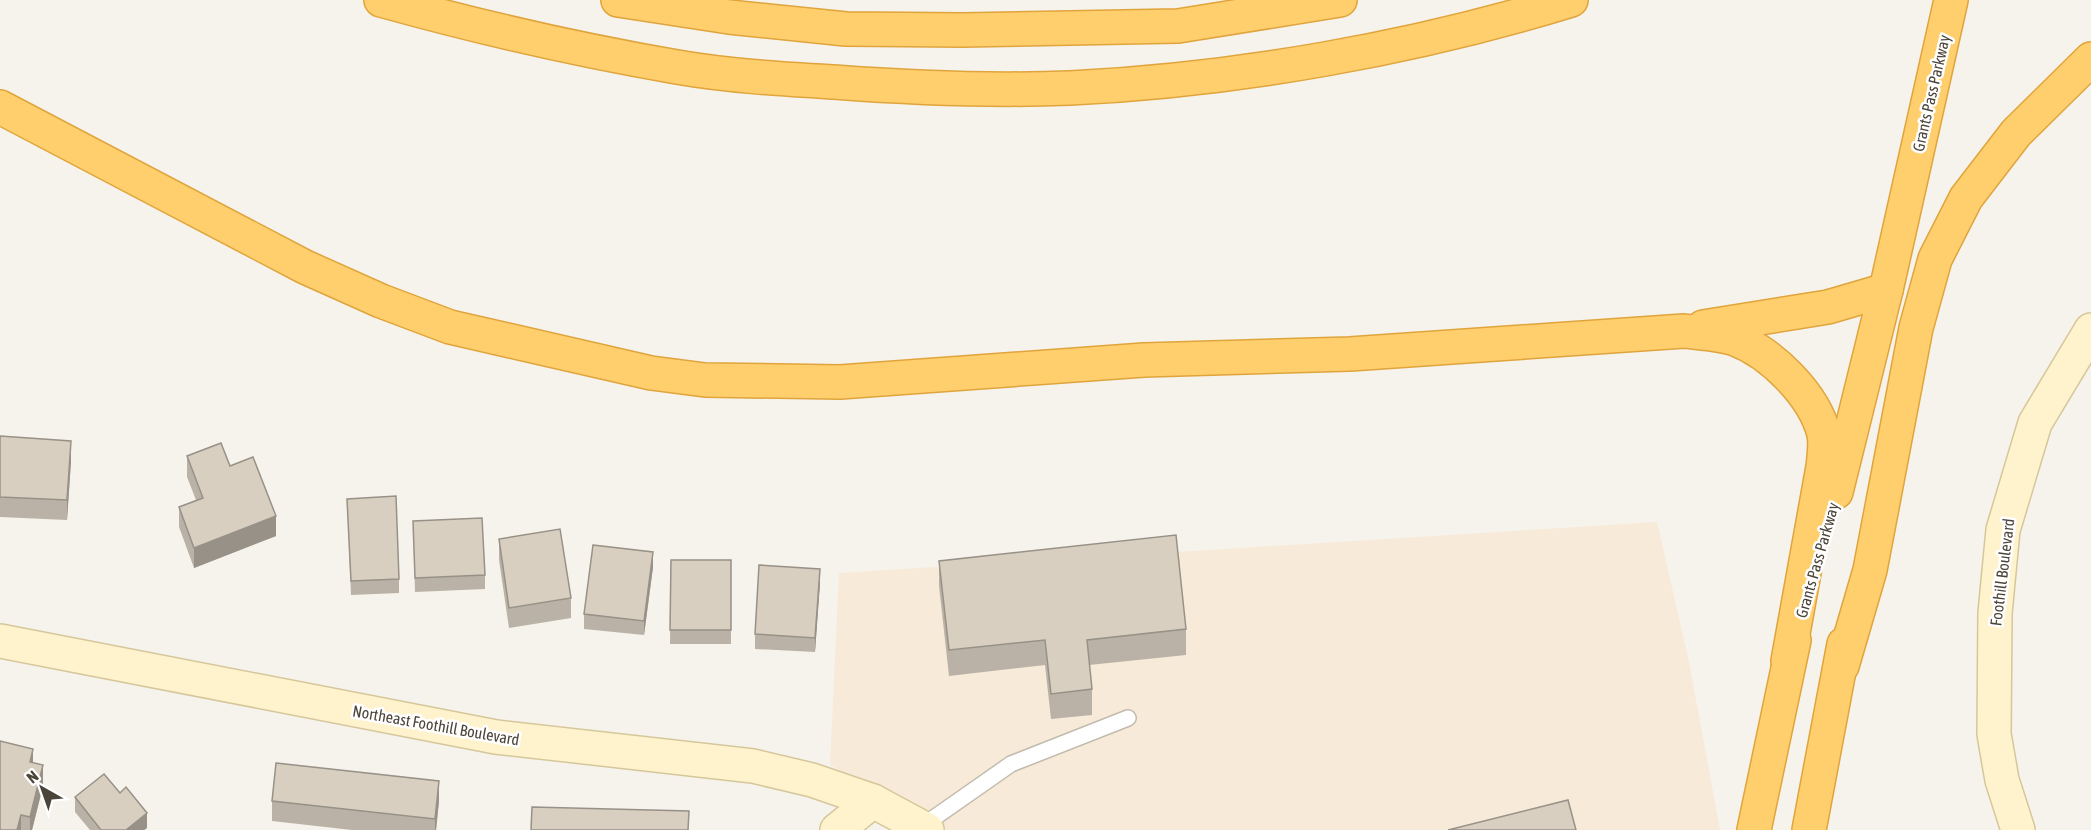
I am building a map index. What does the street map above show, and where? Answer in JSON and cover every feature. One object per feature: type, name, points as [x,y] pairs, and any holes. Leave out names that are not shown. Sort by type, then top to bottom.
[{"type":"highway","points":[[381,0],[589,50],[680,67],[783,79],[926,88],[1071,88],[1222,73],[1340,56],[1460,30],[1571,0]]},
{"type":"highway","points":[[618,0],[729,17],[846,29],[975,30],[1178,26],[1340,0]]},
{"type":"highway","name":"Grants Pass Parkway","points":[[1754,830],[1788,661],[1839,482],[1886,290],[1951,0]]},
{"type":"highway","points":[[1842,666],[1870,570],[1916,328],[1935,259],[1966,198],[2016,133],[2091,59]]},
{"type":"highway","points":[[0,107],[284,256],[381,301],[450,327],[651,372],[694,378],[779,383],[840,382],[1144,360],[1350,354],[1684,331],[1828,307],[1886,290]]},
{"type":"highway","name":"Grants Pass Parkway","points":[[1809,830],[1842,666],[1886,290]]},
{"type":"highway","points":[[1684,331],[1734,339],[1773,359],[1815,412],[1825,436],[1823,467],[1788,661]]},
{"type":"street","name":"Foothill Boulevard","points":[[2018,830],[2002,780],[1994,734],[1995,613],[2004,530],[2036,423],[2091,330]]},
{"type":"street","name":"Northeast Foothill Boulevard","points":[[0,641],[496,737],[753,766],[812,780],[873,801],[924,828]]},
{"type":"street","points":[[837,830],[873,801]]},
{"type":"lane","points":[[924,828],[1011,764],[1128,718]]},
{"type":"shaded area","points":[[1657,522],[1689,662],[1720,830],[940,830],[830,765],[839,573]]},
{"type":"building","points":[[0,436],[71,441],[67,500],[0,497]]},
{"type":"building","points":[[221,443],[230,466],[253,457],[276,516],[194,548],[179,507],[203,498],[187,456]]},
{"type":"building","points":[[396,496],[399,579],[351,581],[347,499]]},
{"type":"building","points":[[482,518],[485,575],[415,578],[413,521]]},
{"type":"building","points":[[560,529],[571,598],[509,608],[499,539]]},
{"type":"building","points":[[1176,535],[1186,629],[1087,640],[1092,689],[1051,694],[1045,640],[949,650],[939,561]]},
{"type":"building","points":[[593,545],[653,552],[644,621],[584,614]]},
{"type":"building","points":[[671,560],[731,560],[731,630],[670,630]]},
{"type":"building","points":[[759,565],[820,569],[815,638],[755,634]]},
{"type":"building","points":[[0,741],[33,749],[30,762],[43,765],[30,817],[21,815],[17,830],[0,830]]},
{"type":"building","points":[[276,763],[439,781],[435,819],[272,801]]},
{"type":"building","points":[[104,774],[120,793],[126,787],[147,813],[126,830],[101,830],[75,797]]},
{"type":"building","points":[[1568,800],[1576,830],[1448,830]]},
{"type":"building","points":[[532,807],[689,811],[688,830],[531,830]]}]
